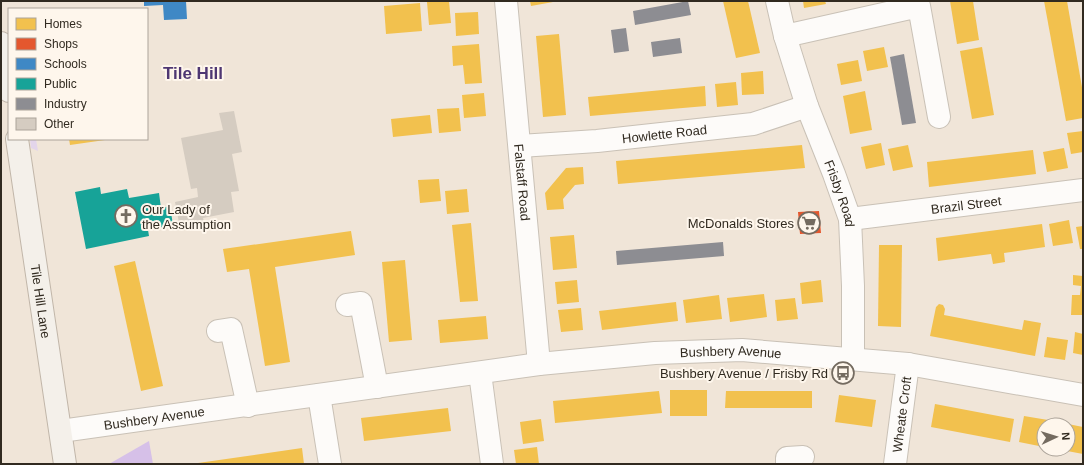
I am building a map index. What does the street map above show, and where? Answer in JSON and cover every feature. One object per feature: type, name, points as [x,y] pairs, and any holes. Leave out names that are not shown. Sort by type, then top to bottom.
[{"type":"main road","points":[[1,43],[8,85]]},
{"type":"main road","name":"Tile Hill Lane","points":[[17,140],[65,464]]},
{"type":"street","name":"Falstaff Road","points":[[506,1],[539,364]]},
{"type":"street","name":"Frisby Road","points":[[777,1],[785,36],[807,106],[850,219],[854,358]]},
{"type":"street","points":[[785,36],[919,4],[939,117]]},
{"type":"street","name":"Howlette Road","points":[[520,146],[597,141],[753,124],[807,106]]},
{"type":"street","name":"Brazil Street","points":[[850,219],[1083,190]]},
{"type":"street","points":[[347,305],[361,303],[376,387]]},
{"type":"street","points":[[218,331],[231,329],[248,406]]},
{"type":"street","name":"Bushbery Avenue","points":[[61,431],[539,364],[599,357],[700,351],[742,350],[854,358],[908,364],[1083,395]]},
{"type":"street","name":"Wheate Croft","points":[[895,464],[908,364]]},
{"type":"street","points":[[480,373],[492,464]]},
{"type":"street","points":[[319,396],[330,464]]},
{"type":"shaded area","points":[[30,140],[36,140],[38,151],[31,148]]},
{"type":"shaded area","points":[[149,441],[153,464],[109,464]]},
{"type":"building: Homes","points":[[449,1],[451,23],[429,25],[427,2]]},
{"type":"building: Homes","points":[[530,1],[553,1],[553,2],[531,6]]},
{"type":"building: Homes","points":[[723,1],[748,1],[760,53],[736,58]]},
{"type":"building: Homes","points":[[803,1],[825,1],[826,4],[804,8]]},
{"type":"building: Homes","points":[[950,1],[973,1],[979,40],[957,44]]},
{"type":"building: Homes","points":[[1044,1],[1067,1],[1083,93],[1083,118],[1066,121]]},
{"type":"building: Homes","points":[[420,3],[422,31],[386,34],[384,6]]},
{"type":"building: Homes","points":[[478,12],[479,34],[456,36],[455,13]]},
{"type":"building: Homes","points":[[559,34],[566,115],[543,117],[536,36]]},
{"type":"building: Homes","points":[[479,44],[482,83],[465,84],[463,65],[453,66],[452,46]]},
{"type":"building: Homes","points":[[884,47],[888,67],[867,71],[863,51]]},
{"type":"building: Homes","points":[[982,47],[994,115],[972,119],[960,51]]},
{"type":"building: Homes","points":[[858,60],[862,81],[841,85],[837,64]]},
{"type":"building: Homes","points":[[763,71],[764,94],[742,95],[741,73]]},
{"type":"building: Homes","points":[[736,82],[738,105],[717,107],[715,84]]},
{"type":"building: Homes","points":[[705,86],[706,106],[590,116],[588,97]]},
{"type":"building: Homes","points":[[865,91],[872,130],[850,134],[843,96]]},
{"type":"building: Homes","points":[[484,93],[486,116],[464,118],[462,95]]},
{"type":"building: Homes","points":[[459,108],[461,131],[439,133],[437,109]]},
{"type":"building: Homes","points":[[430,115],[432,133],[393,137],[391,119]]},
{"type":"building: Homes","points":[[1083,131],[1083,152],[1071,154],[1067,133]]},
{"type":"building: Homes","points":[[69,140],[105,140],[70,145]]},
{"type":"building: Homes","points":[[881,143],[885,165],[866,169],[861,147]]},
{"type":"building: Homes","points":[[802,145],[805,168],[618,184],[616,161]]},
{"type":"building: Homes","points":[[908,145],[913,167],[893,171],[888,149]]},
{"type":"building: Homes","points":[[1064,148],[1068,168],[1047,172],[1043,152]]},
{"type":"building: Homes","points":[[1033,150],[1036,174],[929,187],[927,162]]},
{"type":"building: Homes","points":[[583,167],[584,184],[575,185],[563,199],[564,209],[547,210],[545,193],[566,168]]},
{"type":"building: Homes","points":[[439,179],[441,201],[420,203],[418,180]]},
{"type":"building: Homes","points":[[467,189],[469,212],[447,214],[445,191]]},
{"type":"building: Homes","points":[[1069,220],[1073,243],[1053,246],[1049,224]]},
{"type":"building: Homes","points":[[471,223],[478,301],[460,302],[452,225]]},
{"type":"building: Homes","points":[[1042,224],[1045,247],[1004,253],[1005,262],[993,264],[991,254],[938,261],[936,238]]},
{"type":"building: Homes","points":[[1083,226],[1083,249],[1080,249],[1076,227]]},
{"type":"building: Homes","points":[[351,231],[355,255],[275,267],[290,362],[265,366],[249,269],[227,272],[223,249]]},
{"type":"building: Homes","points":[[574,235],[577,268],[553,270],[550,237]]},
{"type":"building: Homes","points":[[879,245],[902,245],[901,327],[878,326]]},
{"type":"building: Homes","points":[[405,260],[412,340],[389,342],[382,262]]},
{"type":"building: Homes","points":[[135,261],[163,386],[141,391],[114,266]]},
{"type":"building: Homes","points":[[1073,275],[1083,276],[1083,315],[1071,315],[1072,295],[1080,295],[1081,286],[1073,285]]},
{"type":"building: Homes","points":[[577,280],[579,302],[557,304],[555,282]]},
{"type":"building: Homes","points":[[821,280],[823,302],[802,304],[800,283]]},
{"type":"building: Homes","points":[[764,294],[767,317],[730,322],[727,298]]},
{"type":"building: Homes","points":[[719,295],[722,319],[686,323],[683,300]]},
{"type":"building: Homes","points":[[795,298],[798,319],[777,321],[775,300]]},
{"type":"building: Homes","points":[[676,302],[678,321],[602,330],[599,311]]},
{"type":"building: Homes","points":[[939,304],[943,305],[945,309],[944,315],[1022,330],[1024,320],[1041,323],[1035,356],[930,336],[936,307]]},
{"type":"building: Homes","points":[[581,308],[583,330],[561,332],[558,310]]},
{"type":"building: Homes","points":[[486,316],[488,339],[440,343],[438,320]]},
{"type":"building: Homes","points":[[1075,332],[1083,334],[1083,355],[1073,353]]},
{"type":"building: Homes","points":[[1047,337],[1068,340],[1065,360],[1044,357]]},
{"type":"building: Homes","points":[[670,390],[707,390],[707,416],[670,416]]},
{"type":"building: Homes","points":[[659,391],[662,413],[555,423],[553,401]]},
{"type":"building: Homes","points":[[726,391],[812,391],[812,408],[725,408]]},
{"type":"building: Homes","points":[[839,395],[876,400],[872,427],[835,422]]},
{"type":"building: Homes","points":[[935,404],[1014,419],[1010,442],[931,427]]},
{"type":"building: Homes","points":[[448,408],[451,431],[364,441],[361,418]]},
{"type":"building: Homes","points":[[1024,416],[1036,418],[1036,445],[1019,442]]},
{"type":"building: Homes","points":[[541,419],[544,441],[523,444],[520,422]]},
{"type":"building: Homes","points":[[1076,426],[1083,427],[1083,454],[1076,453]]},
{"type":"building: Homes","points":[[537,447],[539,464],[516,464],[514,450]]},
{"type":"building: Homes","points":[[302,448],[304,464],[198,464],[198,463]]},
{"type":"building: Shops","name":"McDonalds Stores","points":[[819,211],[821,233],[800,234],[798,212]]},
{"type":"building: Schools","points":[[144,1],[186,1],[187,19],[164,20],[163,5],[144,6]]},
{"type":"building: Public","name":"Our Lady of the Assumption","points":[[100,187],[101,194],[127,189],[129,198],[159,193],[161,208],[170,206],[173,225],[148,230],[149,236],[86,249],[75,192]]},
{"type":"building: Industry","points":[[688,1],[691,15],[635,25],[633,11]]},
{"type":"building: Industry","points":[[626,28],[629,51],[614,53],[611,30]]},
{"type":"building: Industry","points":[[680,38],[682,53],[653,57],[651,42]]},
{"type":"building: Industry","points":[[904,54],[916,123],[902,125],[890,57]]},
{"type":"building: Industry","points":[[723,242],[724,256],[617,265],[616,251]]},
{"type":"building: Other","points":[[234,111],[242,152],[232,154],[239,191],[231,192],[234,212],[203,218],[205,224],[180,228],[175,202],[198,197],[197,188],[191,189],[181,138],[223,130],[219,113]]},
{"type":"place","name":"Our Lady of the Assumption","points":[[126,216]]},
{"type":"place","name":"McDonalds Stores","points":[[809,223]]},
{"type":"place","name":"Bushbery Avenue / Frisby Rd","points":[[843,373]]},
{"type":"district","name":"Tile Hill","points":[[193,73]]}]
